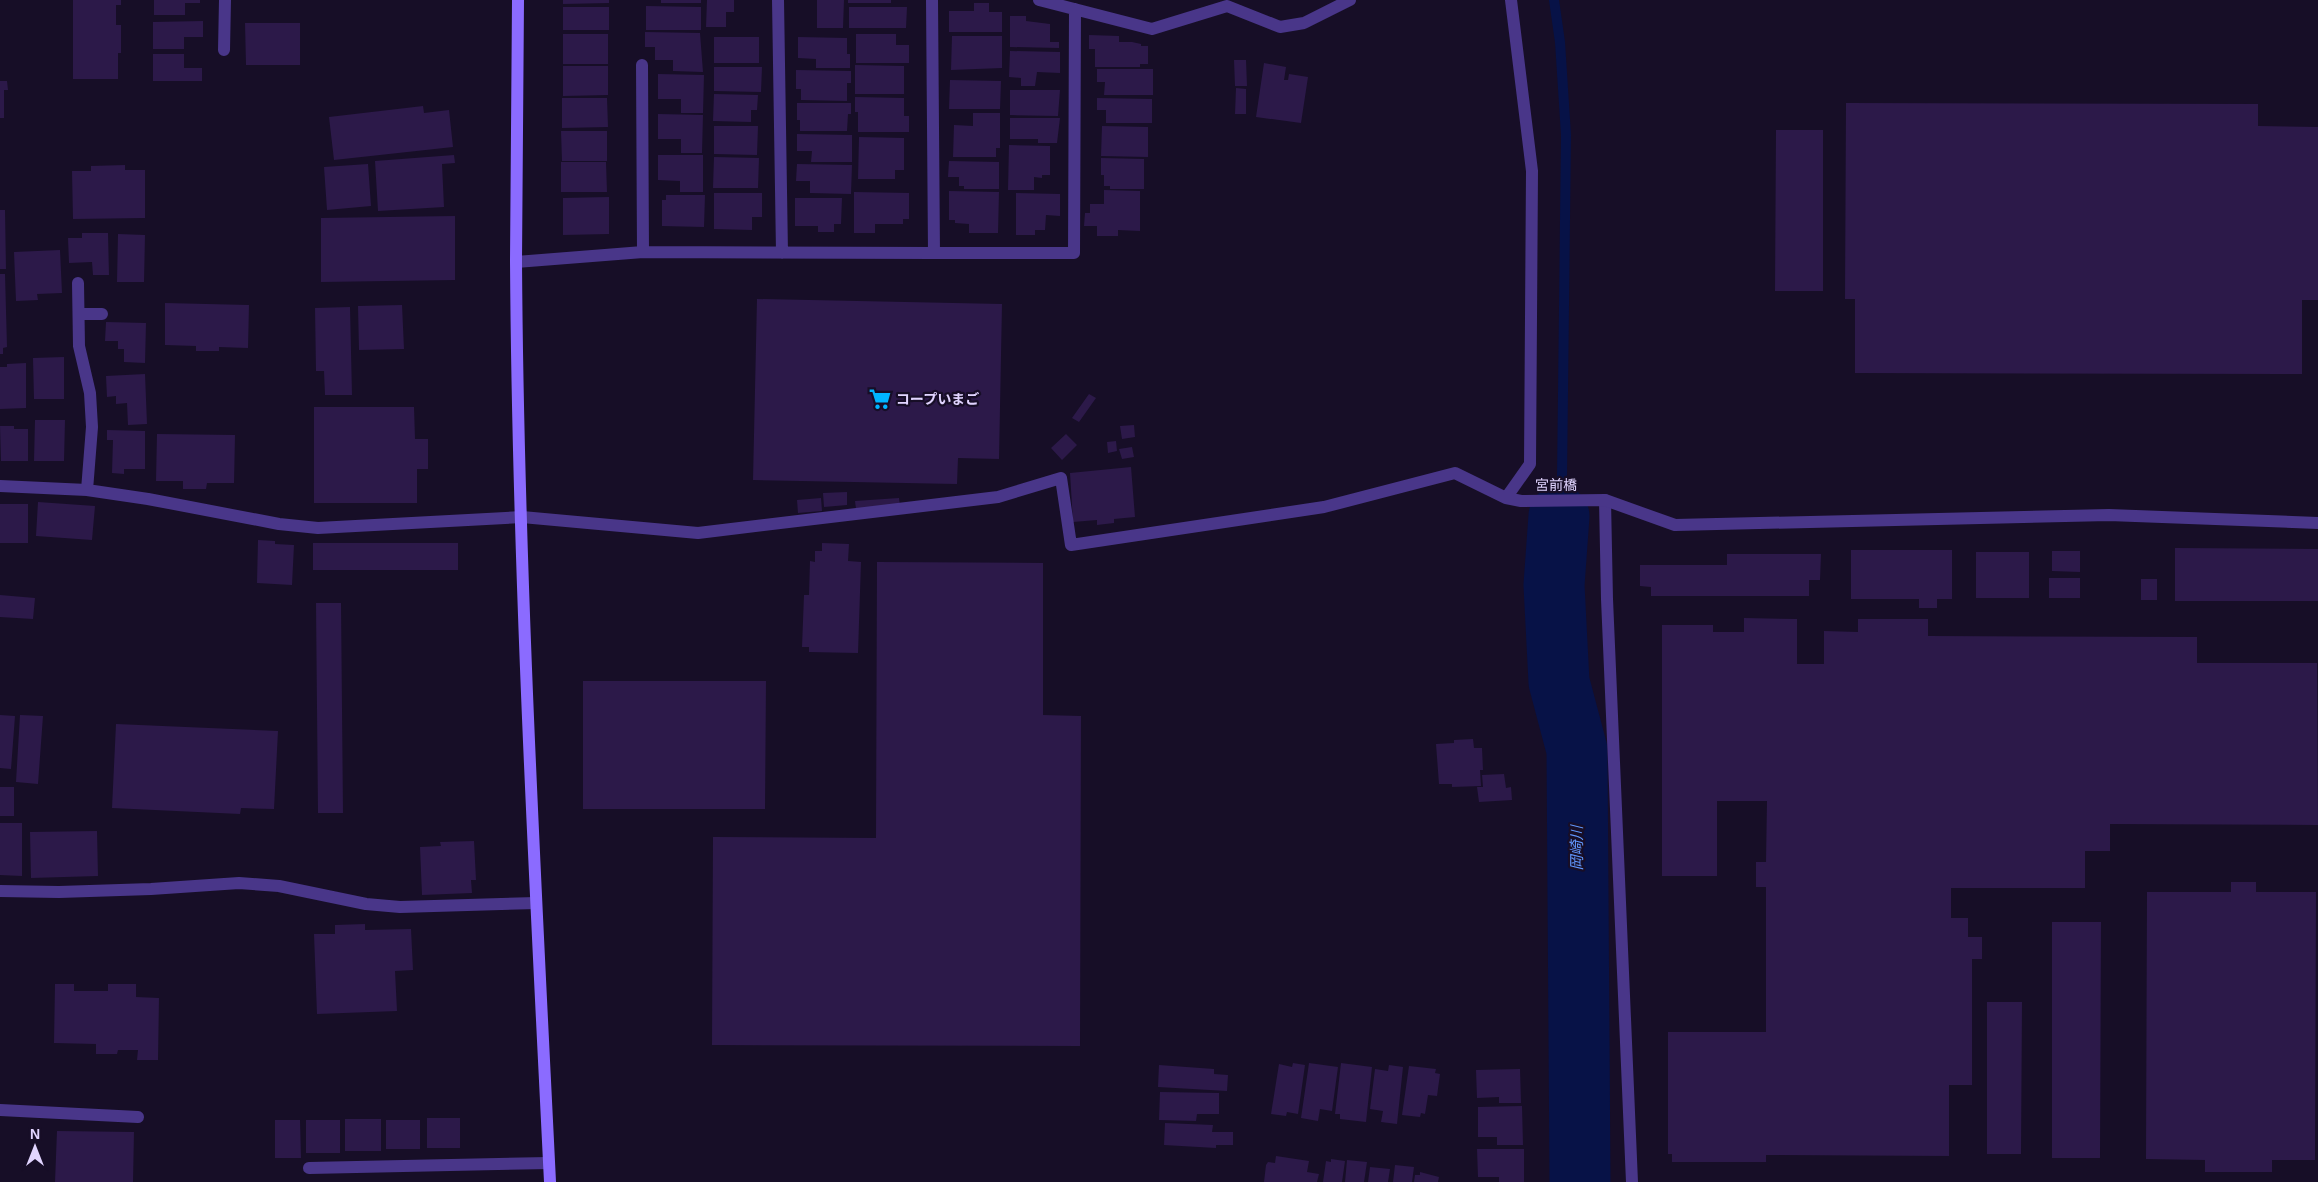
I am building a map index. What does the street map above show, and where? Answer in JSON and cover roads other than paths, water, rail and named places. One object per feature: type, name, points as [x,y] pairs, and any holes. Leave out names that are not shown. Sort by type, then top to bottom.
[{"type":"street","points":[[224,50],[225,0]]},
{"type":"street","points":[[518,0],[516,262],[522,517],[536,903],[550,1182]]},
{"type":"street","points":[[778,0],[782,253]]},
{"type":"street","points":[[932,0],[934,253]]},
{"type":"street","points":[[1039,0],[1152,29],[1227,6],[1280,26],[1304,23],[1350,0]]},
{"type":"street","points":[[1506,498],[1530,464],[1532,171],[1511,0]]},
{"type":"street","points":[[516,262],[643,252],[1074,253],[1075,9]]},
{"type":"street","points":[[642,65],[643,252]]},
{"type":"street","points":[[78,283],[79,346],[86,370],[92,419],[87,490]]},
{"type":"street","points":[[79,314],[102,314]]},
{"type":"street","name":"宮前橋","points":[[522,517],[698,533],[998,497],[1061,478],[1071,545],[1324,507],[1455,473],[1506,498],[1521,501],[1605,500]]},
{"type":"street","points":[[0,486],[87,490],[148,499],[279,524],[318,528],[522,517]]},
{"type":"street","points":[[1632,1182],[1607,599],[1605,500],[1675,526],[2109,515],[2318,523]]},
{"type":"street","points":[[0,891],[59,892],[151,889],[240,883],[279,886],[366,904],[400,907],[536,903]]},
{"type":"street","points":[[0,1110],[138,1117]]},
{"type":"street","points":[[309,1168],[549,1163]]},
{"type":"waterway","points":[[1554,0],[1560,42],[1566,135],[1562,478],[1559,516]]},
{"type":"waterway","name":"岡崎川","points":[[1559,516],[1554,585],[1559,682],[1577,750],[1580,1182]]},
{"type":"place","name":"コープいまご","points":[[880,399]]}]
